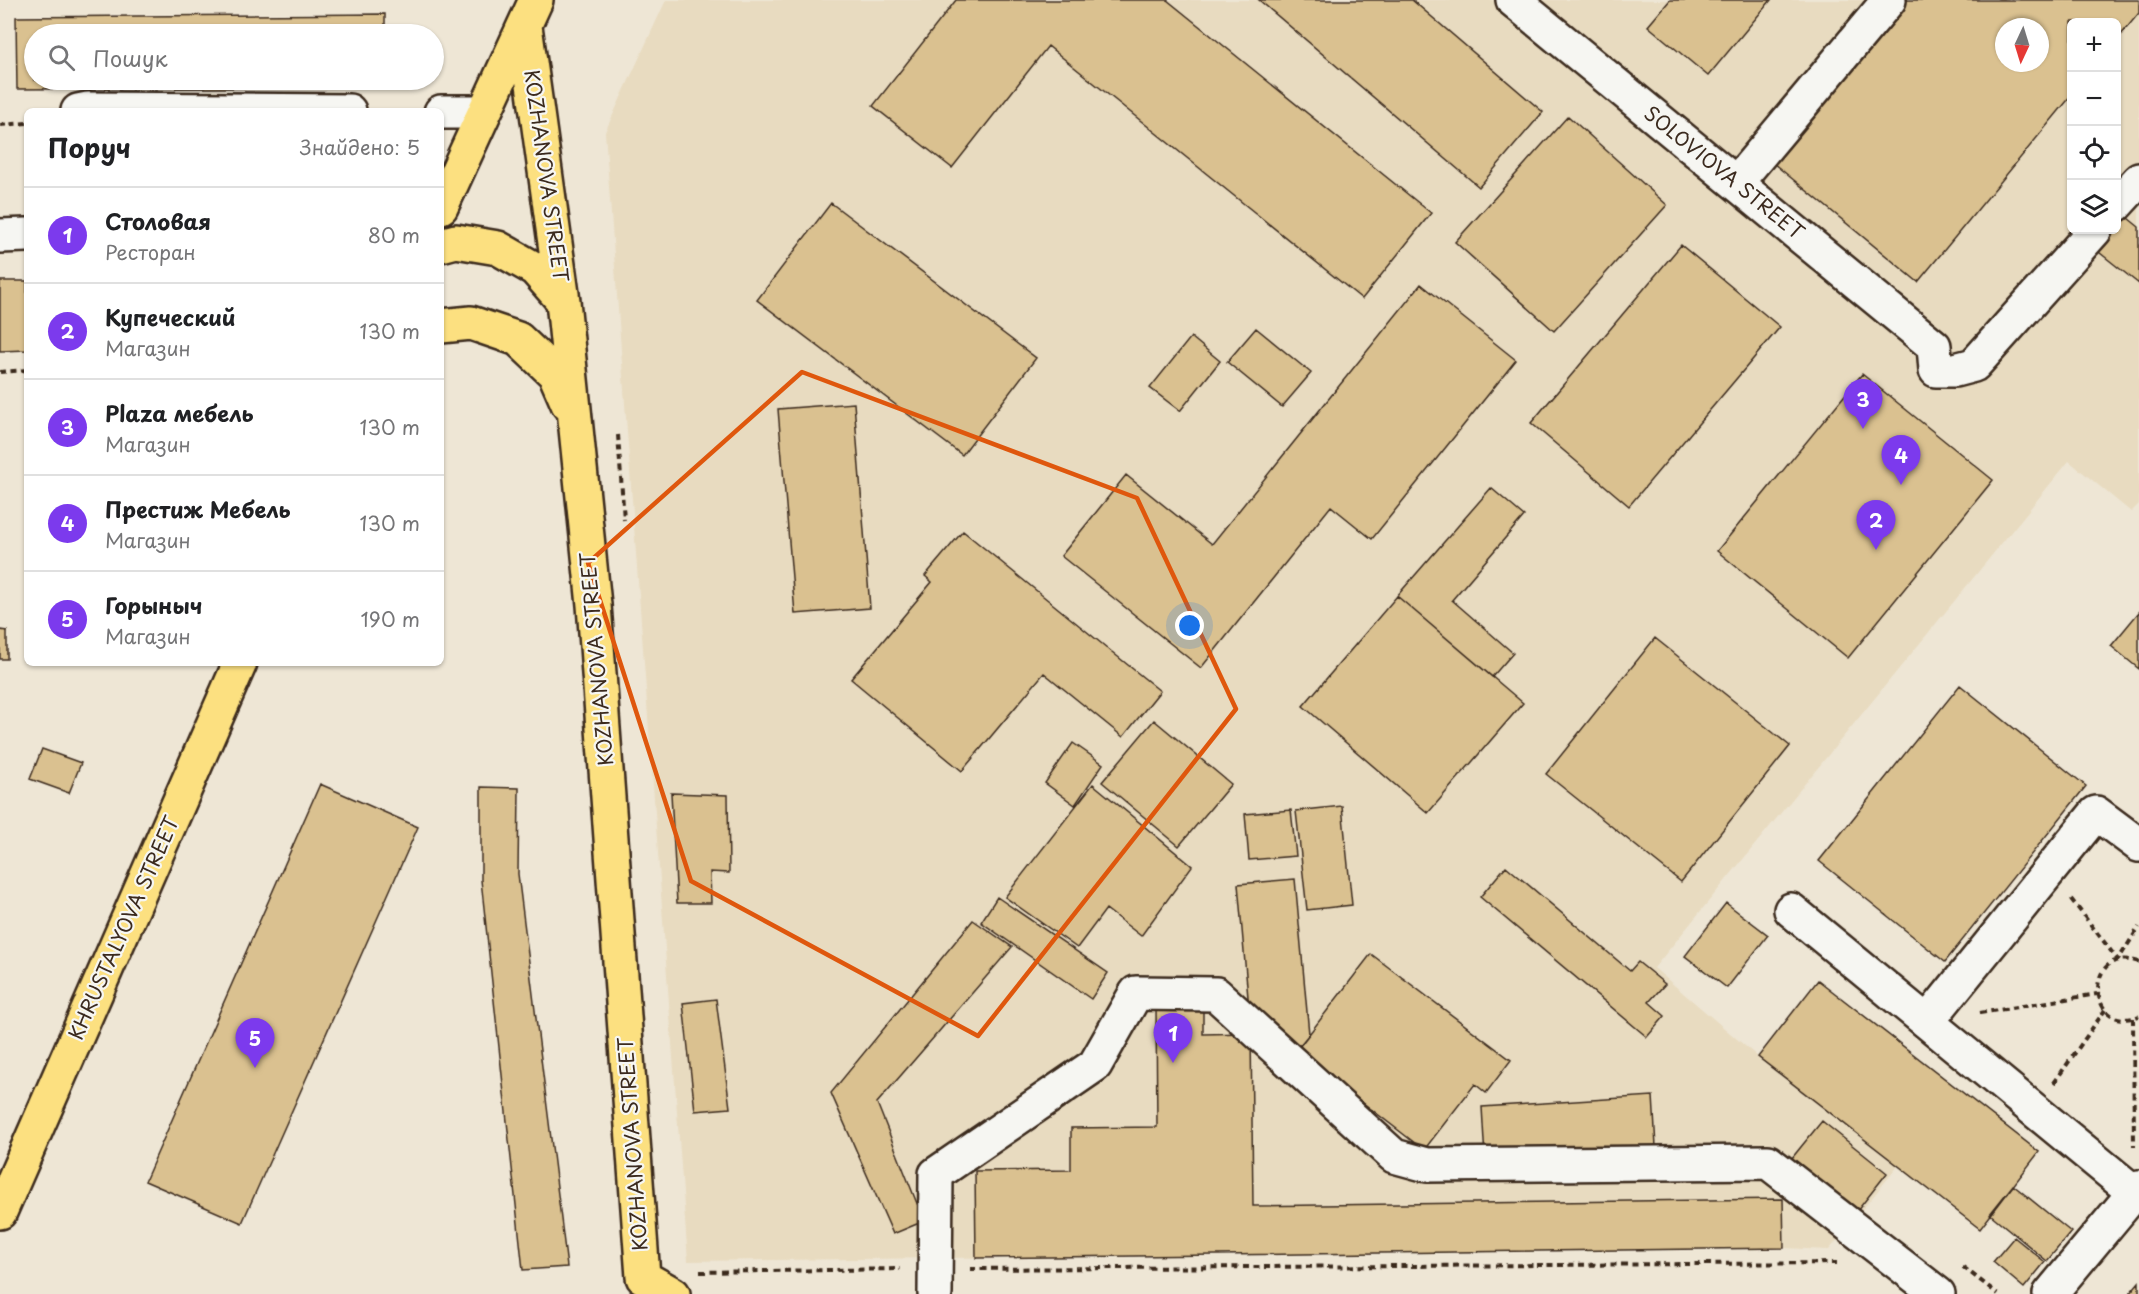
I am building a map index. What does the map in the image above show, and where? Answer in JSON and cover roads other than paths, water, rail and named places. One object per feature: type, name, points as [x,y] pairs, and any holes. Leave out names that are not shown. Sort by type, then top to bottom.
[{"type":"main road","points":[[444,200],[530,13]]},
{"type":"main road","name":"KOZHANOVA STREET","points":[[530,13],[563,301],[594,605],[644,1286]]},
{"type":"main road","points":[[444,244],[456,241],[498,248],[535,269],[563,301]]},
{"type":"main road","points":[[444,326],[471,323],[518,339],[555,374],[574,420]]},
{"type":"main road","name":"KHRUSTALYOVA STREET","points":[[3,1202],[239,666]]},
{"type":"main road","points":[[644,1286],[673,1294]]},
{"type":"street","name":"SOLOVIOVA STREET","points":[[1513,0],[1934,346],[1936,370],[1954,370],[1974,364],[2091,234]]},
{"type":"street","points":[[1736,183],[1889,0]]},
{"type":"street","points":[[444,112],[484,112]]},
{"type":"street","points":[[2121,200],[2139,180]]},
{"type":"street","points":[[0,236],[24,235]]},
{"type":"street","points":[[1928,1022],[2096,813],[2139,845]]},
{"type":"street","points":[[1791,910],[2035,1111],[2137,1190],[2050,1294]]},
{"type":"street","points":[[935,1294],[936,1174],[1095,1065],[1137,993],[1216,994],[1394,1156],[1427,1166],[1768,1162],[1938,1294]]},
{"type":"place","name":"Plaza мебель","points":[[1863,429]]},
{"type":"place","name":"Престиж Мебель","points":[[1901,485]]},
{"type":"place","name":"Купеческий","points":[[1876,550]]},
{"type":"place","name":"Столовая","points":[[1173,1063]]},
{"type":"place","name":"Горыныч","points":[[255,1068]]}]
